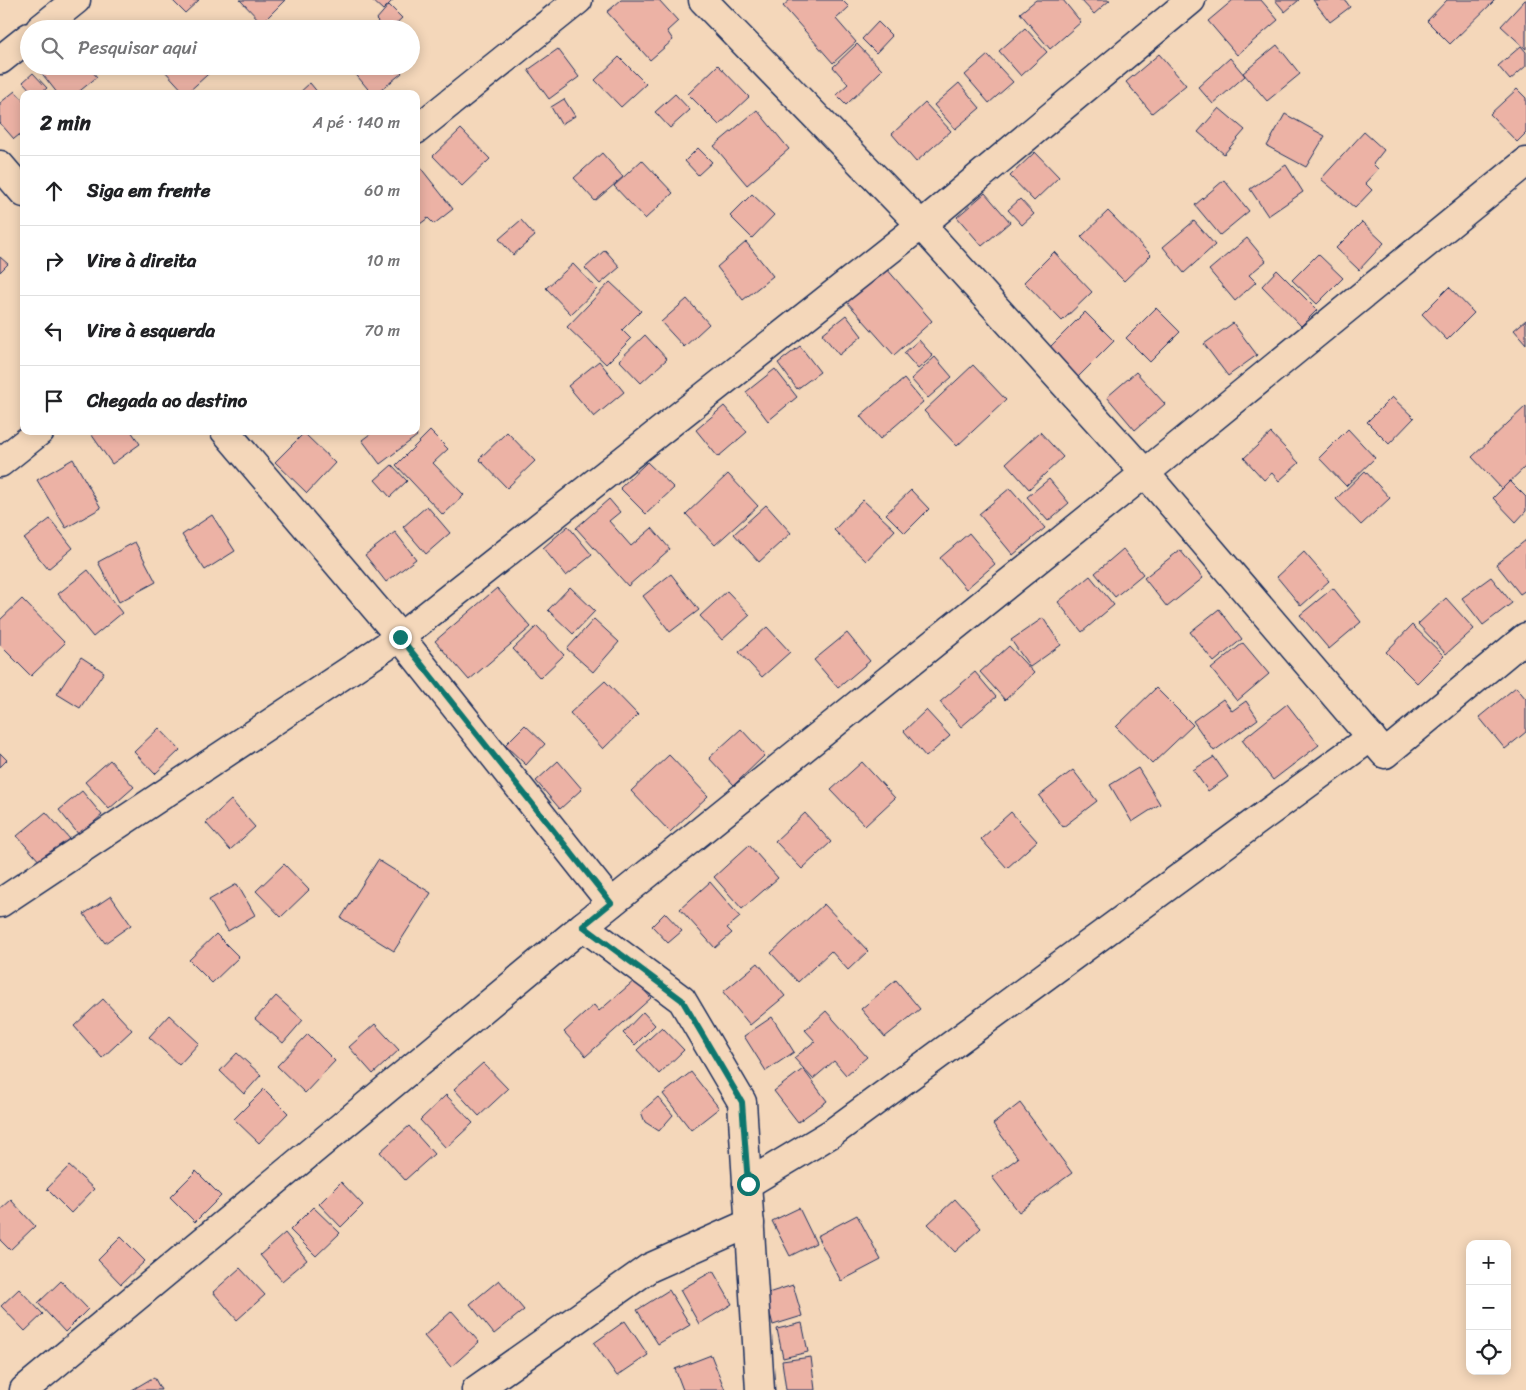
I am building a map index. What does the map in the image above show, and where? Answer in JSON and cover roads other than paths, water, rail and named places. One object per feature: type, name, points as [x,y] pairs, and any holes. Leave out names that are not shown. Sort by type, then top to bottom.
[{"type":"street","points":[[51,20],[76,0]]},
{"type":"street","points":[[420,127],[578,0]]},
{"type":"street","points":[[703,0],[921,224],[1145,473],[1385,754],[1526,637]]},
{"type":"street","points":[[0,904],[400,637],[921,224],[1192,0]]},
{"type":"street","points":[[0,60],[20,44]]},
{"type":"street","points":[[24,1390],[611,903],[1145,473],[1526,162]]},
{"type":"street","points":[[0,165],[20,188]]},
{"type":"street","points":[[0,463],[35,435]]},
{"type":"street","points":[[228,435],[400,637],[611,903]]},
{"type":"street","points":[[748,1184],[832,1133],[1371,737]]},
{"type":"street","points":[[583,926],[682,1000],[742,1102],[760,1390]]},
{"type":"street","points":[[476,1390],[649,1268],[750,1223]]}]
